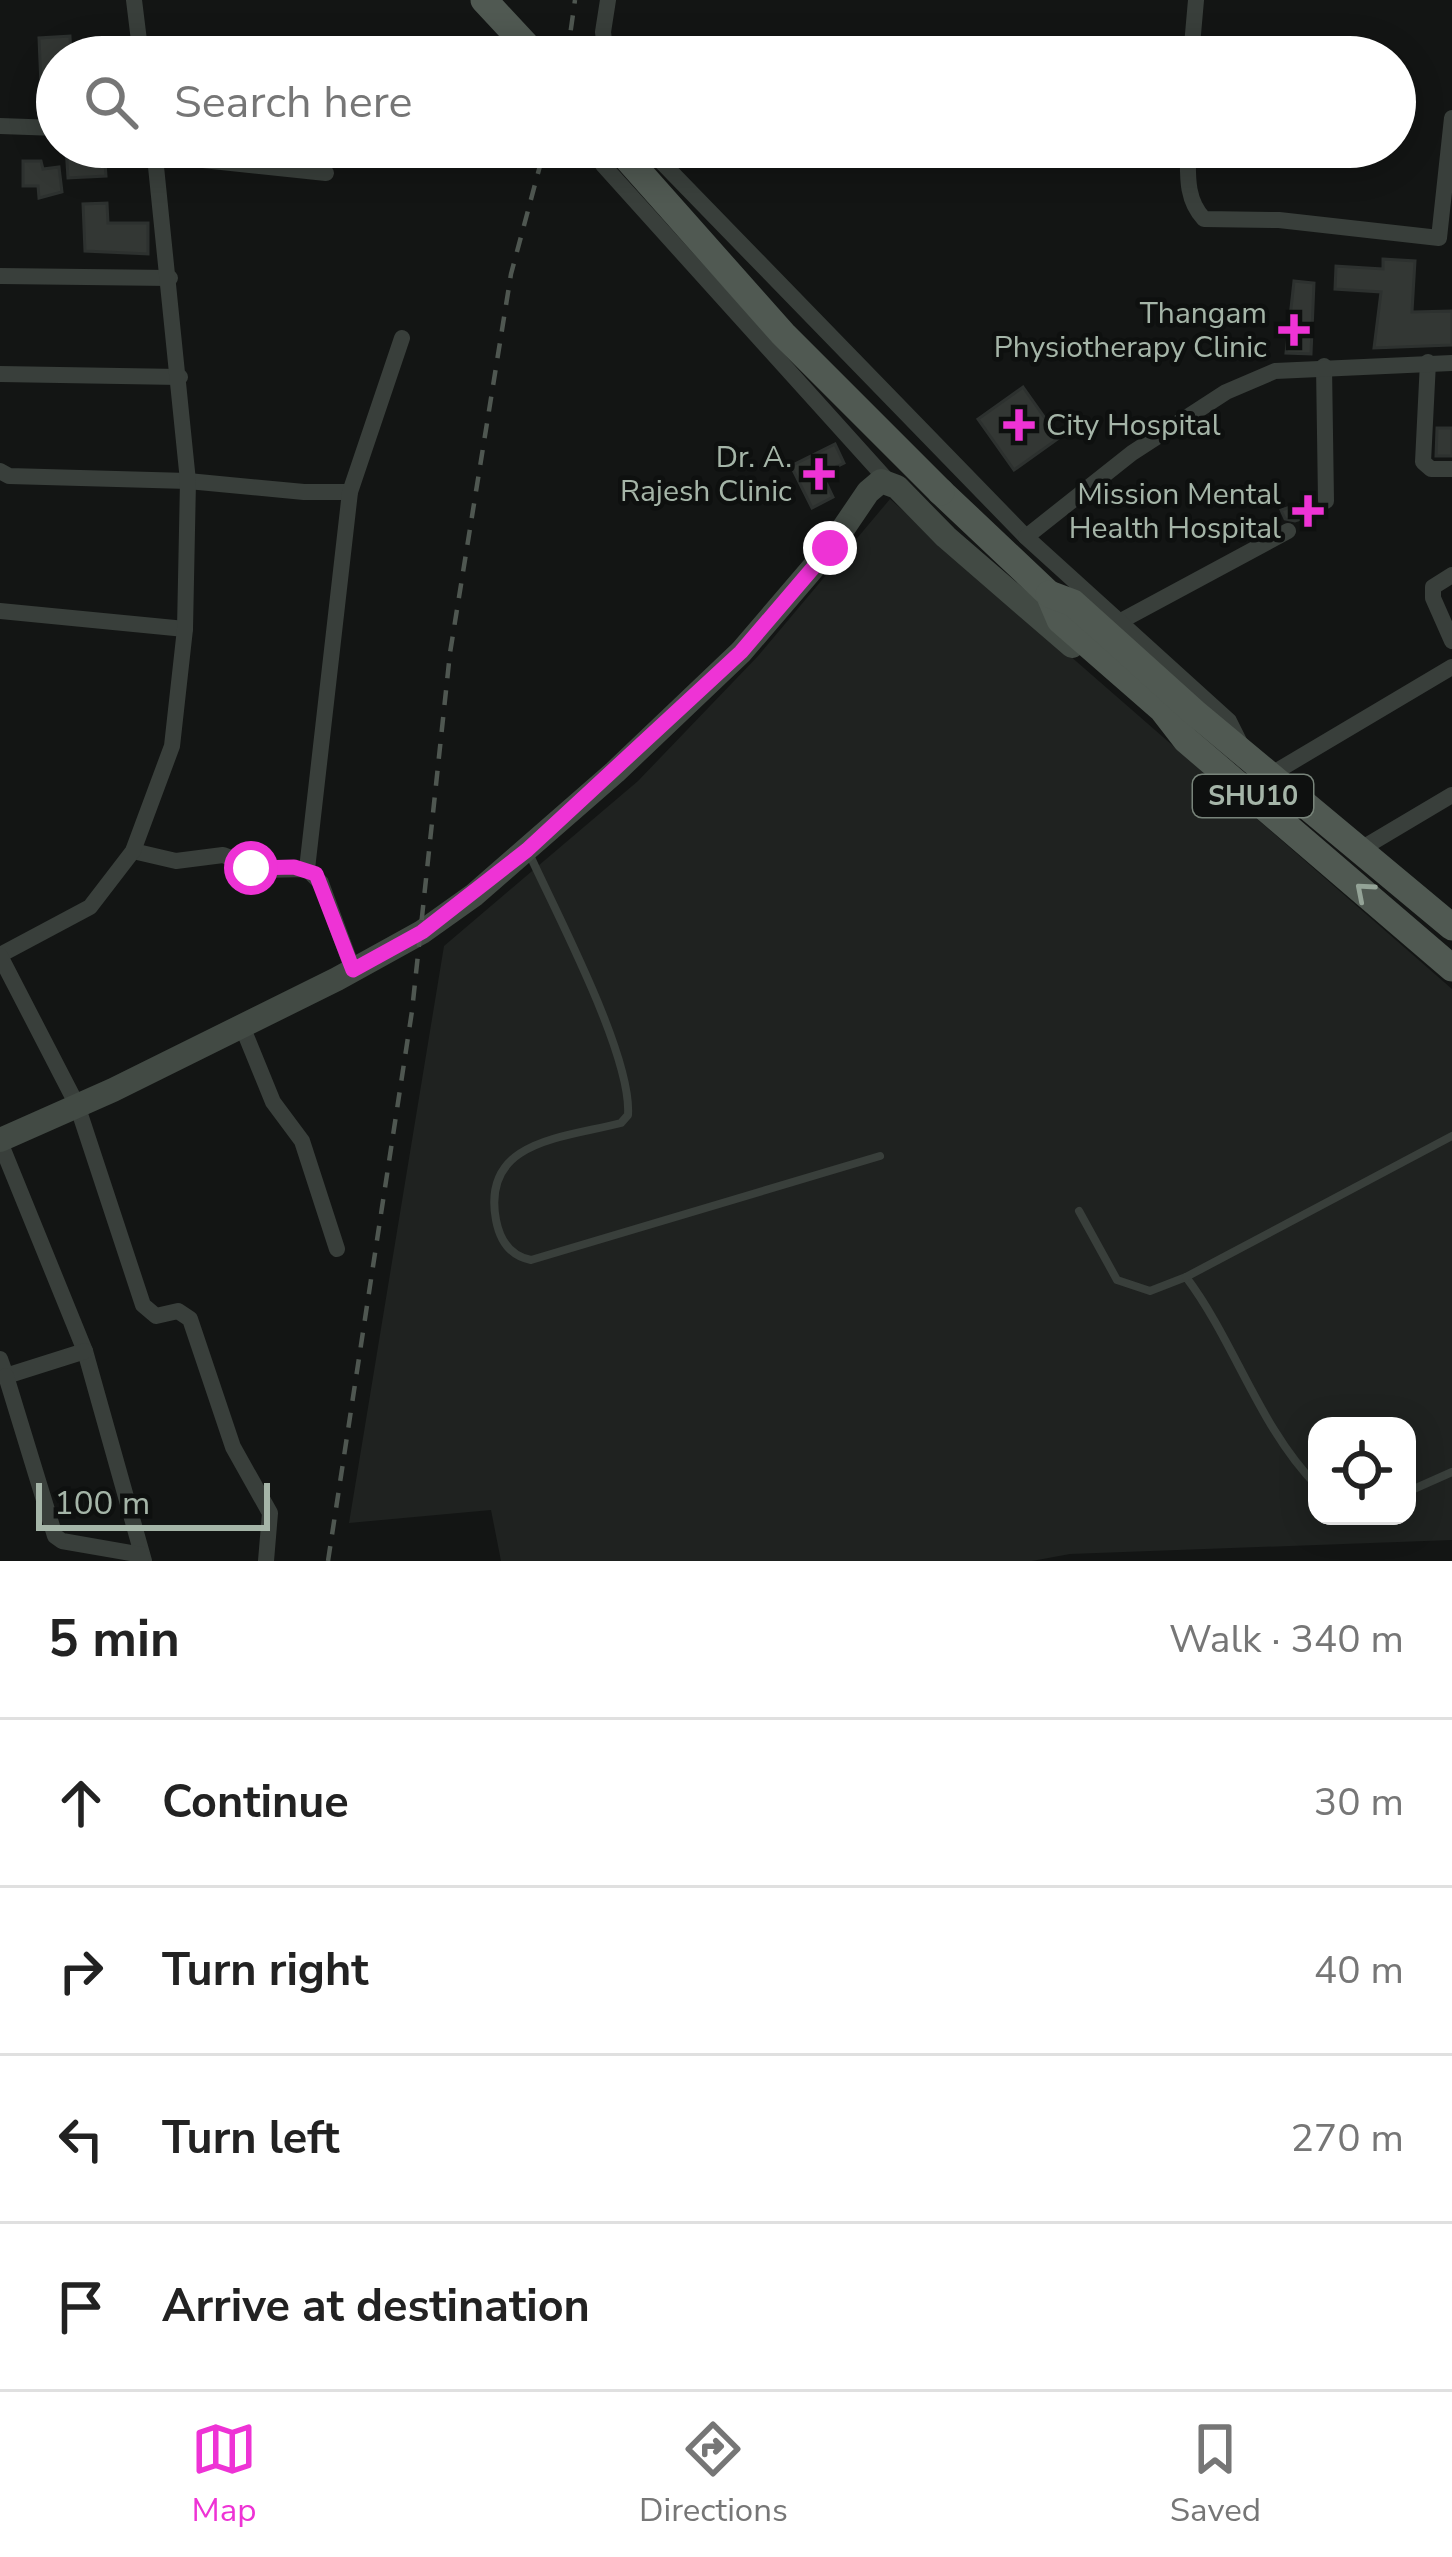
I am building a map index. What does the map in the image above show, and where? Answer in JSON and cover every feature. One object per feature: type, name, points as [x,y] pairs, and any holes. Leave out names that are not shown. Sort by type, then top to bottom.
[{"type":"main road","points":[[484,0],[517,36]]},
{"type":"main road","name":"SHU10","points":[[635,168],[783,334],[1049,594],[1073,603],[1452,927]]},
{"type":"main road","name":"SHU10","points":[[1049,594],[1060,620],[1162,709],[1186,740],[1452,968]]},
{"type":"street","points":[[134,0],[138,36]]},
{"type":"street","points":[[604,36],[608,0]]},
{"type":"street","points":[[1193,36],[1196,0]]},
{"type":"street","points":[[1189,168],[1193,207],[1204,219],[1280,220],[1446,239],[1452,118]]},
{"type":"street","points":[[0,126],[36,127]]},
{"type":"street","points":[[157,168],[188,481],[185,629],[172,746],[133,851],[90,908],[0,956],[77,1105],[143,1305],[156,1316],[178,1310],[190,1319],[233,1447],[270,1513],[266,1561]]},
{"type":"street","points":[[307,168],[326,173]]},
{"type":"street","points":[[606,168],[888,482],[1128,697],[1162,709]]},
{"type":"street","points":[[667,168],[1026,537],[1228,721],[1245,754]]},
{"type":"street","points":[[0,276],[170,278]]},
{"type":"street","points":[[776,357],[811,316]]},
{"type":"street","points":[[307,869],[350,492],[402,338]]},
{"type":"street","points":[[1428,362],[1423,462],[1430,470],[1452,469]]},
{"type":"street","points":[[1026,537],[1132,453],[1226,392],[1275,370],[1452,363]]},
{"type":"street","points":[[1324,366],[1326,502]]},
{"type":"street","points":[[0,374],[180,377]]},
{"type":"street","points":[[0,471],[9,476],[350,492]]},
{"type":"street","points":[[85,1351],[3,1367],[55,1536],[143,1558],[85,1351],[0,1141],[242,1026],[422,932],[527,850],[741,652],[830,548],[868,492],[888,482]]},
{"type":"street","points":[[1119,622],[1288,531]]},
{"type":"street","points":[[1452,575],[1432,587],[1452,640]]},
{"type":"street","points":[[0,611],[185,629]]},
{"type":"street","points":[[1270,775],[1452,667]]},
{"type":"street","points":[[1361,849],[1452,795]]},
{"type":"street","points":[[133,851],[176,862],[223,854],[262,870],[307,869],[321,883],[353,970]]},
{"type":"street","points":[[242,1026],[274,1102],[302,1141],[337,1249]]},
{"type":"lane","points":[[527,850],[598,1009],[623,1072],[629,1102],[628,1115],[621,1123],[537,1144],[516,1154],[499,1170],[493,1195],[496,1218],[500,1238],[516,1257],[531,1260],[880,1156]]},
{"type":"lane","points":[[1079,1211],[1117,1280],[1150,1291],[1186,1277],[1452,1136]]},
{"type":"lane","points":[[1186,1277],[1281,1438],[1308,1474]]},
{"type":"lane","points":[[1416,1488],[1452,1472]]},
{"type":"shaded area","points":[[890,499],[1452,989],[1452,1540],[1070,1554],[1032,1561],[501,1561],[491,1510],[349,1523],[444,946],[638,781],[758,656]]},
{"type":"building","points":[[23,161],[36,161],[36,168],[59,168],[62,192],[39,198],[38,186],[23,186]]},
{"type":"building","points":[[67,168],[105,168],[106,176],[68,178]]},
{"type":"building","points":[[107,203],[108,223],[148,223],[148,254],[85,251],[83,204]]},
{"type":"building","points":[[1383,259],[1415,261],[1412,312],[1452,311],[1452,345],[1374,348],[1381,292],[1335,289],[1336,266],[1383,269]]},
{"type":"building","points":[[1294,281],[1314,283],[1311,354],[1286,353]]},
{"type":"building","points":[[1023,387],[1059,438],[1014,470],[978,419]]},
{"type":"building","points":[[1437,428],[1452,428],[1452,456],[1436,456]]},
{"type":"building","points":[[835,444],[844,463],[822,474],[833,497],[812,508],[791,466]]},
{"type":"building","points":[[1310,501],[1314,515],[1285,519],[1281,510]]},
{"type":"railway","points":[[570,36],[575,0]]},
{"type":"railway","points":[[328,1561],[412,1011],[450,653],[511,274],[539,168]]},
{"type":"place","name":"Thangam Physiotherapy Clinic","points":[[1294,330]]},
{"type":"place","name":"City Hospital","points":[[1019,425]]},
{"type":"place","name":"Dr. A. Rajesh Clinic","points":[[819,474]]},
{"type":"place","name":"Mission Mental Health Hospital","points":[[1308,511]]},
{"type":"route","points":[[251,868],[294,867],[316,874],[353,970],[422,932],[527,850],[673,718],[741,652],[830,548]]}]
